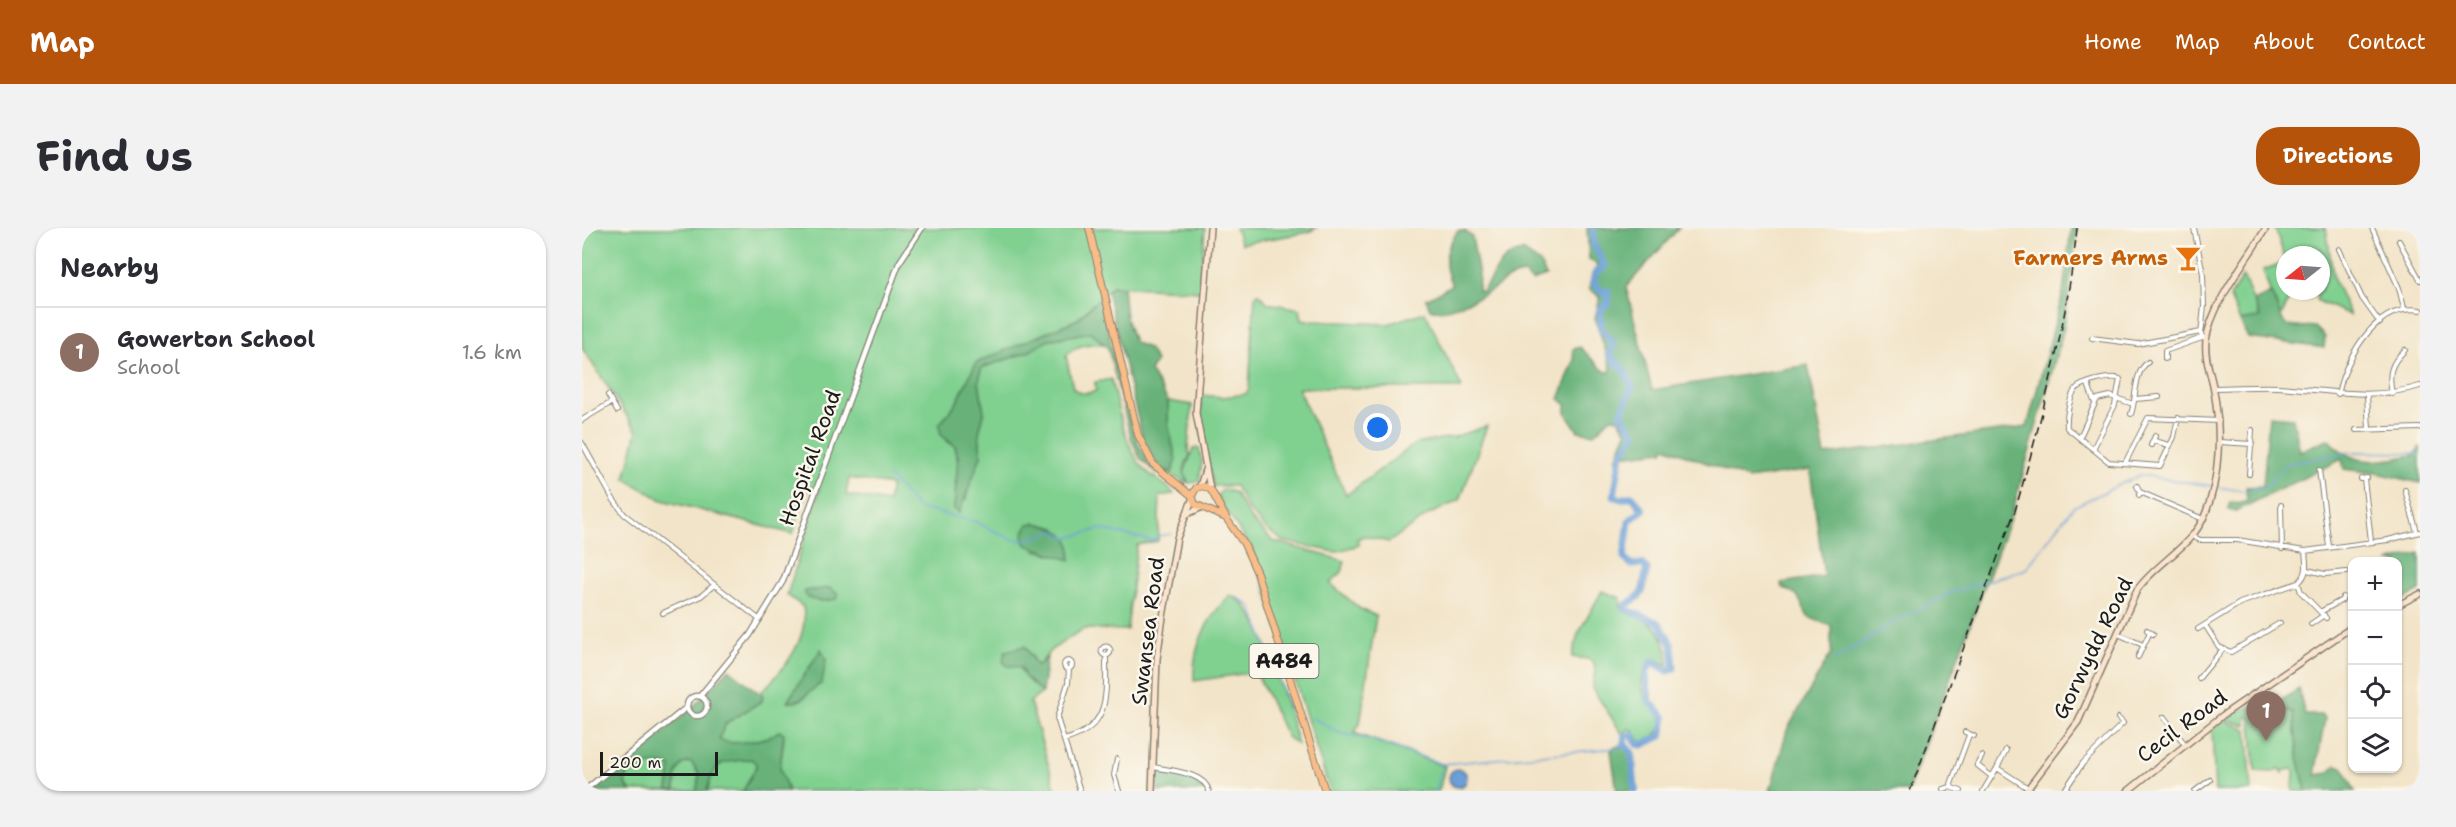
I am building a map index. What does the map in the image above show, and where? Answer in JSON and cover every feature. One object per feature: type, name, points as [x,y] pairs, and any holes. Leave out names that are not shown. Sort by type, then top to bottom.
[{"type":"main road","name":"A484","points":[[1089,228],[1138,435],[1153,464],[1164,476],[1180,485],[1202,508],[1226,518]]},
{"type":"main road","points":[[1210,228],[1196,412],[1210,489]]},
{"type":"main road","points":[[2219,442],[2219,421],[2204,339],[2266,228]]},
{"type":"main road","name":"Gorwydd Road","points":[[2027,789],[2078,722],[2137,590],[2147,576],[2192,536],[2203,519],[2212,496],[2219,442]]},
{"type":"main road","points":[[1192,498],[1206,468]]},
{"type":"main road","name":"A484","points":[[1180,485],[1210,489],[1244,544],[1257,573],[1325,791]]},
{"type":"main road","name":"Swansea Road","points":[[1152,791],[1157,659],[1177,538],[1192,498]]},
{"type":"main road","points":[[1187,514],[1212,503],[1214,498]]},
{"type":"main road","points":[[2402,603],[2420,594]]},
{"type":"main road","name":"Cecil Road","points":[[2128,791],[2184,743],[2348,630]]},
{"type":"street","name":"Hospital Road","points":[[700,696],[709,688],[760,621],[783,581],[899,263],[922,228]]},
{"type":"street","points":[[2165,359],[2165,351],[2204,339],[2201,332],[2204,306],[2203,274],[2194,228]]},
{"type":"street","points":[[2372,228],[2399,288],[2404,308]]},
{"type":"street","points":[[2399,241],[2420,280]]},
{"type":"street","points":[[2339,249],[2362,298],[2380,323]]},
{"type":"street","points":[[2204,306],[2215,316]]},
{"type":"street","points":[[2338,394],[2342,377],[2355,350],[2380,323],[2388,315],[2404,308],[2420,310]]},
{"type":"street","points":[[2092,338],[2138,344],[2201,332]]},
{"type":"street","points":[[2392,394],[2389,374],[2391,366],[2405,350]]},
{"type":"street","points":[[2131,414],[2136,383],[2142,367],[2148,363]]},
{"type":"street","points":[[2094,447],[2118,399],[2121,382],[2118,377],[2079,387],[2073,393],[2067,428],[2094,447],[2105,459],[2160,466],[2174,437],[2178,418]]},
{"type":"street","points":[[2080,437],[2094,401],[2088,384]]},
{"type":"street","points":[[2214,388],[2280,387],[2367,396],[2392,394],[2420,386]]},
{"type":"street","points":[[608,395],[617,411]]},
{"type":"street","points":[[2094,401],[2110,396],[2134,401],[2159,396]]},
{"type":"street","points":[[2367,396],[2369,429]]},
{"type":"street","points":[[582,420],[612,402]]},
{"type":"street","points":[[2126,463],[2148,418],[2219,421]]},
{"type":"street","points":[[2356,430],[2419,427]]},
{"type":"street","points":[[2251,471],[2252,430]]},
{"type":"street","points":[[2154,441],[2169,445]]},
{"type":"street","points":[[582,442],[613,499],[624,514],[760,621]]},
{"type":"street","points":[[2219,442],[2252,444]]},
{"type":"street","points":[[2319,470],[2329,546]]},
{"type":"street","points":[[2364,479],[2371,541]]},
{"type":"street","points":[[2137,486],[2140,494],[2203,519]]},
{"type":"street","points":[[2192,536],[2200,540],[2236,540],[2305,551],[2419,532],[2405,490]]},
{"type":"street","points":[[2281,505],[2282,549]]},
{"type":"street","points":[[2198,629],[2240,603],[2298,583],[2307,570],[2305,551]]},
{"type":"street","points":[[2307,570],[2325,574],[2348,572]]},
{"type":"street","points":[[2298,583],[2301,592],[2324,615]]},
{"type":"street","points":[[663,613],[701,596],[714,585]]},
{"type":"street","points":[[2311,624],[2343,600]]},
{"type":"street","points":[[2205,625],[2222,650],[2231,652],[2239,650],[2260,633],[2280,623]]},
{"type":"street","points":[[2138,657],[2150,632]]},
{"type":"street","points":[[2117,633],[2143,645]]},
{"type":"street","points":[[2200,676],[2222,650]]},
{"type":"street","points":[[1064,740],[1087,730],[1102,714],[1106,699],[1106,656]]},
{"type":"street","points":[[1069,669],[1068,683],[1057,718],[1080,791]]},
{"type":"street","name":"Hospital Road","points":[[706,703],[709,688]]},
{"type":"street","points":[[584,789],[678,718],[690,699],[700,696],[706,703],[706,709],[702,714],[678,718]]},
{"type":"street","points":[[687,707],[693,715]]},
{"type":"street","points":[[2164,717],[2184,743]]},
{"type":"street","points":[[2118,718],[2123,723]]},
{"type":"street","points":[[2064,791],[2083,763],[2127,719]]},
{"type":"street","points":[[1951,786],[1970,734]]},
{"type":"street","points":[[1983,791],[2006,750]]},
{"type":"street","points":[[1982,756],[1977,765],[1991,776]]},
{"type":"street","points":[[1117,759],[1114,775],[1119,791]]},
{"type":"street","points":[[1154,767],[1198,778],[1207,784],[1209,791]]},
{"type":"street","points":[[1997,768],[2027,789]]},
{"type":"street","points":[[2195,791],[2210,780]]},
{"type":"street","points":[[1943,789],[1951,786],[1961,791]]},
{"type":"green space","points":[[582,228],[1205,228],[1200,291],[1112,286],[1078,319],[976,363],[957,402],[939,425],[946,441],[955,446],[959,470],[955,484],[966,500],[971,477],[981,456],[979,432],[984,413],[979,382],[981,368],[1030,351],[1047,340],[1091,332],[1104,344],[1074,349],[1066,356],[1073,388],[1081,393],[1089,393],[1096,391],[1095,382],[1111,379],[1122,425],[1136,458],[1146,471],[1174,494],[1160,496],[1158,541],[1137,545],[1127,630],[1083,629],[1051,650],[1039,665],[1034,664],[1032,656],[1018,666],[1025,677],[1042,693],[1030,702],[1056,791],[788,791],[780,769],[784,738],[779,731],[767,737],[749,741],[732,742],[719,739],[731,719],[763,696],[761,692],[786,664],[799,642],[803,631],[803,607],[787,595],[820,489],[808,487],[793,534],[662,500],[625,479],[637,431],[582,348]],"holes":[[[849,478],[891,485],[888,502],[846,495]],[[1036,523],[1056,528],[1070,559],[1035,550]],[[810,669],[808,693],[801,700],[788,702]]]},
{"type":"green space","points":[[1235,228],[1316,228],[1309,232],[1241,244]]},
{"type":"green space","points":[[1587,228],[1679,228],[1626,287],[1652,390],[1808,365],[1825,455],[2027,427],[2063,293],[2071,228],[2077,228],[2064,328],[2012,513],[1908,791],[1770,791],[1787,730],[1831,653],[1831,626],[1808,617],[1797,595],[1782,587],[1781,583],[1824,576],[1810,470],[1748,479],[1665,447],[1663,451],[1619,456],[1616,459],[1627,432],[1619,419],[1611,418],[1594,434],[1578,431],[1566,413],[1566,404],[1559,399],[1574,361],[1573,349],[1580,347],[1609,373],[1611,368],[1595,318],[1600,297],[1589,289],[1592,274],[1597,270],[1596,264],[1589,259]]},
{"type":"green space","points":[[2275,228],[2326,228],[2329,246],[2281,246]]},
{"type":"green space","points":[[1458,231],[1465,231],[1472,237],[1479,275],[1478,291],[1482,291],[1503,261],[1523,251],[1540,263],[1546,276],[1532,281],[1524,274],[1518,275],[1464,303],[1442,310],[1430,309],[1426,299],[1452,285],[1447,271],[1446,258],[1447,251]]},
{"type":"green space","points":[[2330,254],[2334,280],[2350,315],[2316,300],[2330,300]]},
{"type":"green space","points":[[2276,265],[2276,300],[2289,300],[2281,317],[2276,311],[2263,270]]},
{"type":"green space","points":[[2243,276],[2260,318],[2240,321],[2230,297]]},
{"type":"green space","points":[[1112,286],[1123,287],[1126,318],[1134,342],[1148,348],[1156,361],[1150,371],[1168,401],[1168,424],[1176,460],[1172,473],[1168,470],[1166,473],[1154,461],[1143,440],[1107,291]]},
{"type":"green space","points":[[2271,293],[2285,323],[2295,327],[2315,327],[2325,337],[2324,348],[2248,338],[2240,321],[2260,318],[2254,301]]},
{"type":"green space","points":[[1259,294],[1268,303],[1300,309],[1302,319],[1313,321],[1388,324],[1425,312],[1462,388],[1298,388],[1346,495],[1416,443],[1454,437],[1487,426],[1460,500],[1428,515],[1389,542],[1364,536],[1357,539],[1359,545],[1335,552],[1283,541],[1266,529],[1248,509],[1235,486],[1213,486],[1201,432],[1201,395],[1223,397],[1246,394],[1249,388],[1255,296]]},
{"type":"green space","points":[[1101,296],[1129,416],[1137,439],[1158,475],[1140,458],[1131,438],[1108,348],[1091,332],[1047,340],[1030,351],[981,368],[979,382],[984,413],[979,432],[981,456],[959,513],[954,509],[958,457],[955,446],[941,435],[939,425],[957,402],[976,363],[1078,319]]},
{"type":"green space","points":[[1168,401],[1192,405],[1188,448],[1190,456],[1184,469],[1187,483],[1166,473],[1176,460],[1168,424]]},
{"type":"green space","points":[[2269,416],[2293,418],[2300,451],[2328,439],[2348,455],[2358,459],[2379,460],[2414,455],[2420,447],[2420,483],[2382,474],[2344,469],[2342,459],[2236,511],[2229,509],[2230,502],[2238,504],[2247,501],[2246,487],[2263,486]]},
{"type":"green space","points":[[1199,448],[1202,462],[1199,482],[1189,483],[1184,473],[1193,449]]},
{"type":"green space","points":[[1223,490],[1234,492],[1251,519],[1273,541],[1345,561],[1342,572],[1330,583],[1359,608],[1376,616],[1360,724],[1354,733],[1445,766],[1439,791],[1330,791],[1262,577],[1251,548],[1217,495]]},
{"type":"green space","points":[[1036,523],[1058,530],[1067,538],[1071,551],[1070,560],[1026,545],[1023,535],[1028,524]]},
{"type":"green space","points":[[2420,553],[2420,591],[2402,600],[2402,558]]},
{"type":"green space","points":[[830,588],[838,594],[836,599],[820,601],[805,595],[805,591]]},
{"type":"green space","points":[[1602,591],[1621,598],[1621,607],[1628,613],[1649,622],[1659,632],[1665,643],[1668,665],[1654,659],[1643,675],[1644,694],[1661,721],[1657,733],[1645,741],[1640,742],[1633,730],[1628,729],[1623,735],[1592,688],[1594,663],[1588,659],[1572,657],[1578,634]]},
{"type":"green space","points":[[1230,595],[1246,607],[1263,637],[1298,745],[1287,737],[1256,672],[1194,681],[1195,657],[1202,634],[1221,604]]},
{"type":"green space","points":[[1025,646],[1036,665],[1042,663],[1047,657],[1042,693],[1025,677],[1021,667],[1008,666],[1003,662],[1005,651]]},
{"type":"green space","points":[[821,649],[826,659],[822,683],[802,698],[787,702]]},
{"type":"green space","points":[[729,669],[763,696],[762,701],[726,723],[719,739],[740,742],[767,737],[779,731],[784,733],[780,769],[788,791],[743,791],[756,767],[756,763],[751,759],[721,764],[713,773],[707,791],[697,791],[699,774],[691,762],[679,768],[675,791],[668,791],[671,767],[651,764],[637,768],[627,777],[625,783],[630,791],[594,791],[690,710]]},
{"type":"green space","points":[[2299,689],[2305,715],[2322,715],[2325,718],[2315,775],[2329,773],[2336,765],[2343,767],[2355,791],[2306,791],[2298,757],[2293,713],[2280,709],[2276,703]]},
{"type":"green space","points":[[2276,701],[2276,707],[2293,713],[2298,757],[2306,791],[2293,791],[2294,769],[2284,770],[2283,773],[2279,768],[2273,772],[2255,771],[2251,718],[2246,717],[2246,725],[2227,720],[2237,711]]},
{"type":"green space","points":[[2224,721],[2247,729],[2252,791],[2215,791],[2212,729]]},
{"type":"green space","points":[[1627,745],[1633,754],[1638,791],[1617,791],[1611,751],[1614,747]]},
{"type":"green space","points":[[751,759],[756,763],[756,767],[743,791],[707,791],[713,773],[720,764]]},
{"type":"green space","points":[[691,762],[699,774],[697,791],[675,791],[679,768]]},
{"type":"green space","points":[[661,764],[671,767],[668,791],[630,791],[625,783],[629,773],[639,768]]},
{"type":"green space","points":[[1162,771],[1196,780],[1207,791],[1158,791],[1158,773]]},
{"type":"water","points":[[1458,769],[1464,772],[1467,778],[1464,784],[1458,787],[1452,784],[1449,778],[1452,772]]},
{"type":"waterway","points":[[1593,228],[1594,245],[1605,266],[1596,272],[1593,283],[1602,292],[1608,291],[1608,304],[1600,309],[1601,329],[1614,344],[1609,354],[1625,371],[1632,387],[1621,415],[1635,434],[1621,455],[1614,496],[1621,499],[1632,496],[1643,510],[1629,521],[1624,558],[1632,565],[1642,564],[1647,569],[1644,587],[1641,594],[1626,605],[1625,609],[1659,623],[1672,645],[1674,668],[1668,671],[1652,661],[1646,673],[1649,701],[1665,718],[1661,736],[1642,745],[1637,744],[1632,734],[1625,736],[1624,744],[1632,753],[1635,791]]},
{"type":"waterway","points":[[2217,487],[2243,491],[2266,487],[2286,464],[2351,452],[2420,453]]},
{"type":"waterway","points":[[1834,661],[1895,621],[1955,591],[2026,569],[2073,507],[2140,475],[2212,486]]},
{"type":"waterway","points":[[889,477],[918,508],[976,522],[1009,538],[1023,541],[1055,531],[1068,538],[1100,529],[1153,541],[1158,536],[1171,534]]},
{"type":"waterway","points":[[1235,596],[1251,606],[1290,709],[1295,716]]},
{"type":"waterway","points":[[1313,718],[1339,733],[1377,741],[1442,764],[1627,747]]},
{"type":"waterway","points":[[1435,791],[1442,764]]},
{"type":"railway","points":[[1910,791],[2015,511],[2044,406],[2060,335],[2077,228]]},
{"type":"place","name":"Farmers Arms","points":[[2188,258]]},
{"type":"place","name":"Gowerton School","points":[[2266,741]]}]
